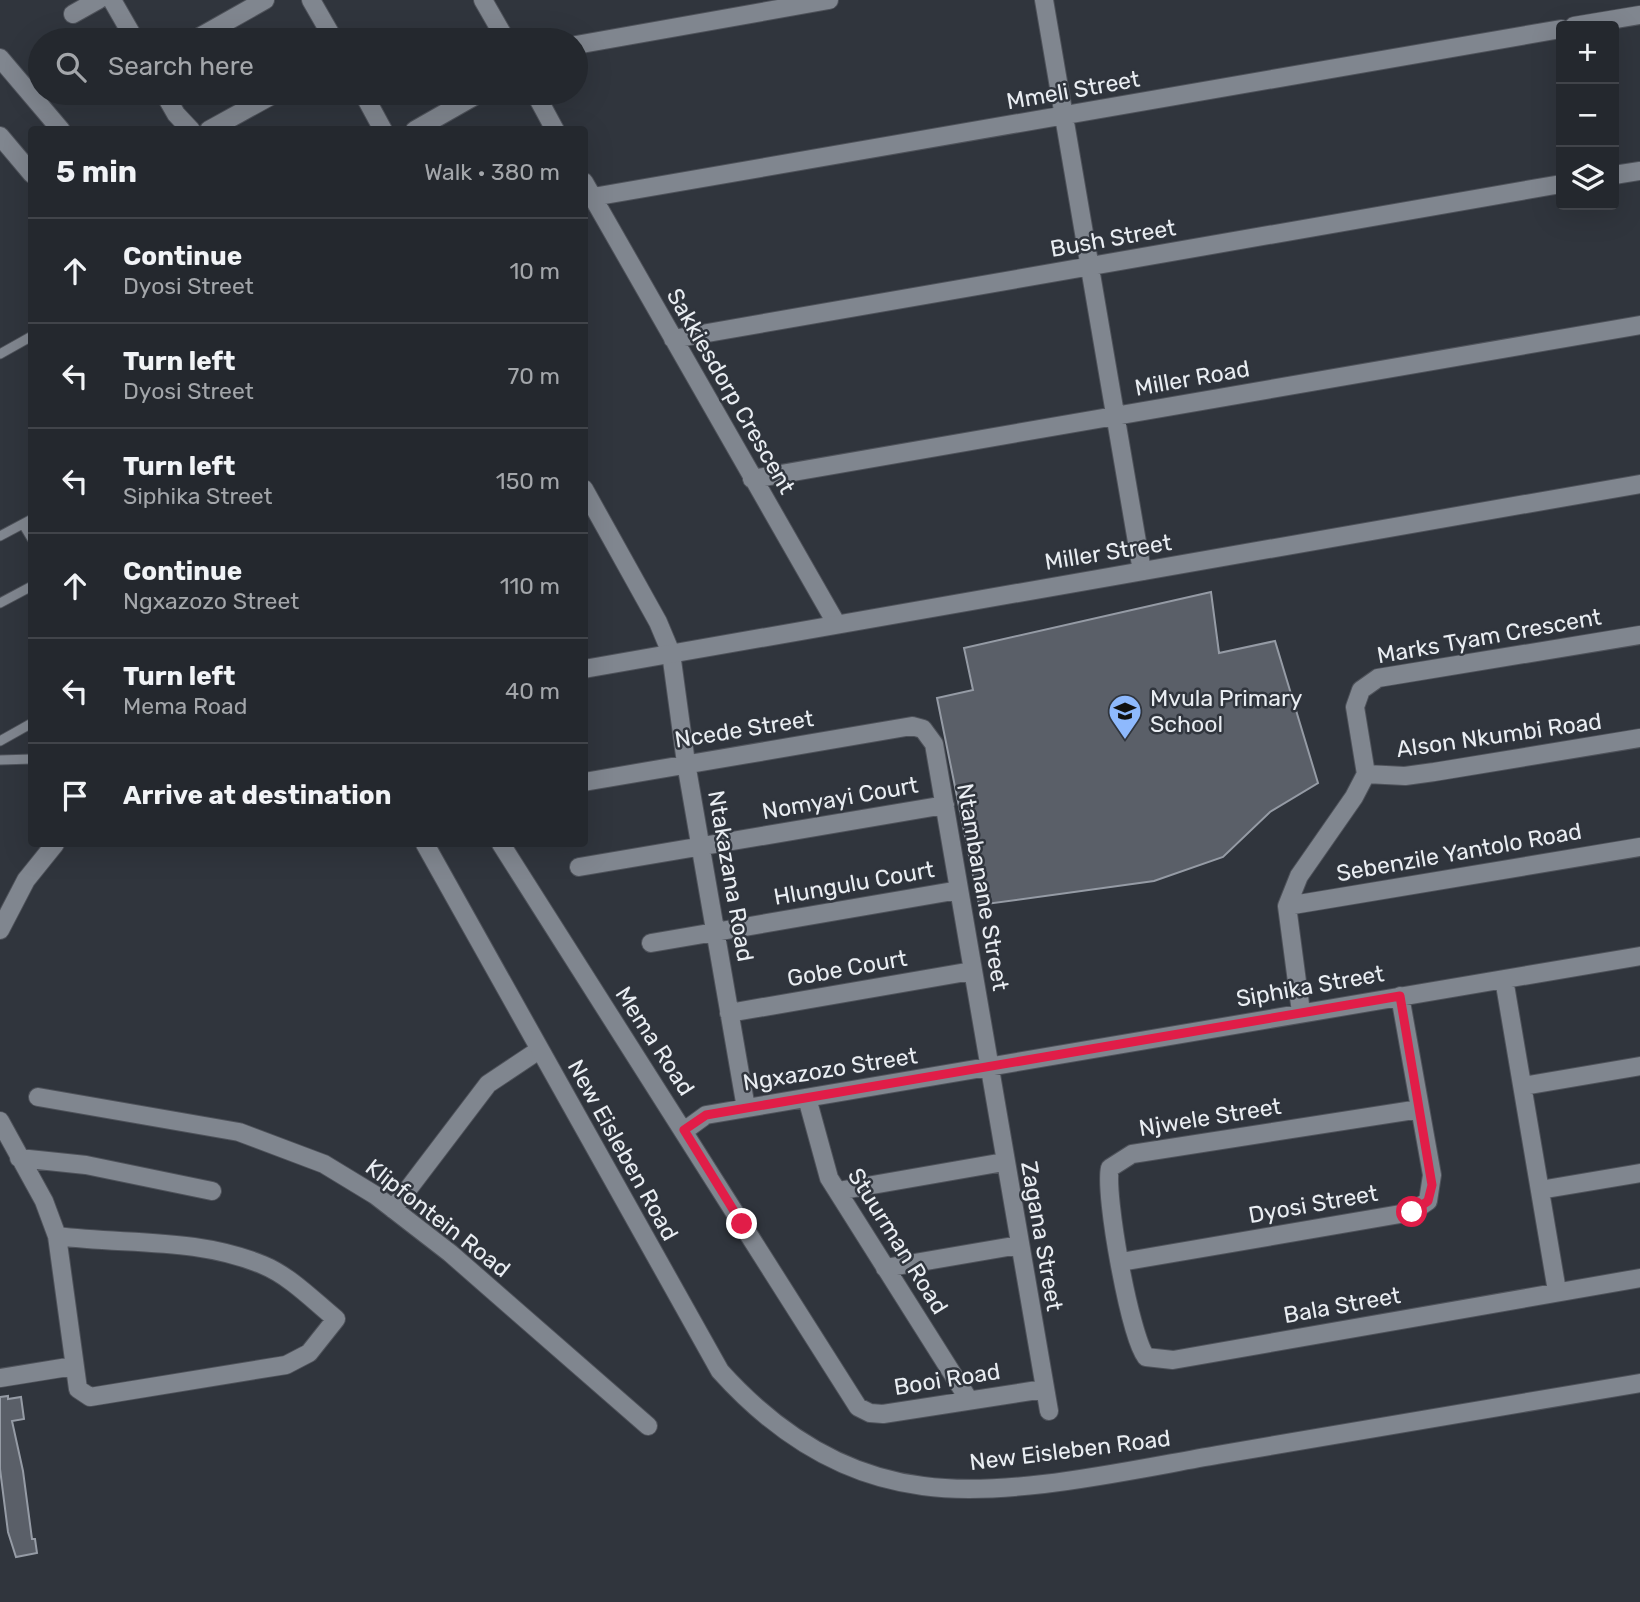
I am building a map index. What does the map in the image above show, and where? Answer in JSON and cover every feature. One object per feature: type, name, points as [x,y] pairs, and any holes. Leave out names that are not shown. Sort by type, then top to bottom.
[{"type":"street","points":[[73,14],[99,0]]},
{"type":"street","points":[[112,0],[128,28]]},
{"type":"street","points":[[215,28],[265,0]]},
{"type":"street","points":[[311,0],[327,28]]},
{"type":"street","points":[[483,0],[499,28]]},
{"type":"street","points":[[588,43],[827,0]]},
{"type":"street","points":[[1044,0],[1113,416],[1142,571]]},
{"type":"street","points":[[1604,21],[1640,15]]},
{"type":"street","name":"Mmeli Street","points":[[589,189],[1063,117],[1556,30]]},
{"type":"street","points":[[0,58],[28,91]]},
{"type":"street","points":[[40,105],[58,126]]},
{"type":"street","points":[[171,105],[187,126]]},
{"type":"street","points":[[216,126],[254,105]]},
{"type":"street","points":[[369,105],[381,126]]},
{"type":"street","points":[[422,126],[459,105]]},
{"type":"street","points":[[541,105],[553,126]]},
{"type":"street","points":[[0,136],[28,169]]},
{"type":"street","points":[[1619,174],[1640,171]]},
{"type":"street","name":"Bush Street","points":[[673,339],[1556,185]]},
{"type":"street","name":"Sakkiesdorp Crescent","points":[[589,189],[835,623]]},
{"type":"street","name":"Miller Road","points":[[752,479],[1640,326]]},
{"type":"street","name":"Miller Street","points":[[588,667],[1640,484]]},
{"type":"street","points":[[588,496],[658,622],[671,653]]},
{"type":"street","name":"Marks Tyam Crescent","points":[[1366,774],[1355,707],[1366,684],[1378,678],[1640,635]]},
{"type":"street","name":"Ntakazana Road","points":[[671,653],[686,763],[746,1108]]},
{"type":"street","name":"Ncede Street","points":[[588,781],[912,726]]},
{"type":"street","name":"Ntambanane Street","points":[[912,726],[923,729],[934,744],[989,1068]]},
{"type":"street","name":"Alson Nkumbi Road","points":[[1366,774],[1405,776],[1640,738]]},
{"type":"street","points":[[1301,1012],[1287,906],[1299,876],[1354,797],[1366,774]]},
{"type":"street","name":"Nomyayi Court","points":[[579,867],[945,805]]},
{"type":"street","points":[[0,929],[10,905],[26,880],[53,847]]},
{"type":"street","name":"New Eisleben Road","points":[[427,847],[720,1371],[754,1405],[793,1437],[858,1471],[922,1486],[1012,1486],[1141,1468],[1640,1383]]},
{"type":"street","name":"Mema Road","points":[[503,847],[858,1407]]},
{"type":"street","name":"Sebenzile Yantolo Road","points":[[1287,906],[1640,847]]},
{"type":"street","name":"Hlungulu Court","points":[[652,943],[959,890]]},
{"type":"street","name":"Siphika Street","points":[[989,1068],[1301,1012],[1640,956]]},
{"type":"street","name":"Gobe Court","points":[[729,1013],[972,971]]},
{"type":"street","points":[[1504,979],[1557,1292]]},
{"type":"street","name":"Dyosi Street","points":[[1121,1262],[1412,1212],[1428,1201],[1432,1185],[1400,996]]},
{"type":"street","points":[[393,1209],[488,1084],[539,1050]]},
{"type":"street","points":[[1524,1086],[1640,1066]]},
{"type":"street","name":"Ngxazozo Street","points":[[684,1130],[706,1115],[989,1068]]},
{"type":"street","name":"Zagana Street","points":[[989,1068],[1049,1411]]},
{"type":"street","name":"Klipfontein Road","points":[[38,1097],[239,1132],[324,1164],[393,1209],[450,1254],[648,1426]]},
{"type":"street","name":"Stuurman Road","points":[[807,1098],[829,1178],[969,1400]]},
{"type":"street","name":"Njwele Street","points":[[1140,1349],[1121,1262],[1108,1176],[1110,1167],[1132,1154],[1420,1109]]},
{"type":"street","points":[[0,1121],[44,1201],[57,1236],[78,1390],[90,1397],[188,1383],[299,1360],[309,1353],[336,1319],[284,1277],[264,1265],[234,1256],[193,1245],[57,1236]]},
{"type":"street","points":[[19,1158],[86,1166],[212,1191]]},
{"type":"street","points":[[838,1191],[1004,1162]]},
{"type":"street","points":[[1540,1190],[1640,1173]]},
{"type":"street","points":[[886,1268],[1019,1245]]},
{"type":"street","name":"Bala Street","points":[[1140,1349],[1153,1360],[1173,1360],[1640,1278]]},
{"type":"street","points":[[0,1378],[75,1366]]},
{"type":"street","name":"Booi Road","points":[[858,1407],[870,1413],[883,1414],[1044,1388]]},
{"type":"lane","points":[[0,354],[28,337]]},
{"type":"lane","points":[[0,536],[27,522]]},
{"type":"lane","points":[[0,603],[28,588]]},
{"type":"lane","points":[[0,741],[28,725]]},
{"type":"lane","points":[[0,760],[28,758]]},
{"type":"building","name":"Mvula Primary School","points":[[1211,592],[1219,653],[1275,641],[1318,783],[1270,812],[1223,857],[1154,881],[979,905],[937,698],[973,690],[964,648]]},
{"type":"building","points":[[8,1396],[8,1399],[21,1397],[24,1419],[12,1421],[23,1471],[32,1539],[35,1539],[37,1553],[16,1557],[8,1532],[0,1469],[0,1397]]},
{"type":"place","name":"Mvula Primary School","points":[[1125,741]]},
{"type":"route","points":[[742,1224],[684,1130],[706,1115],[1400,996],[1432,1175],[1428,1201],[1412,1212]]}]
